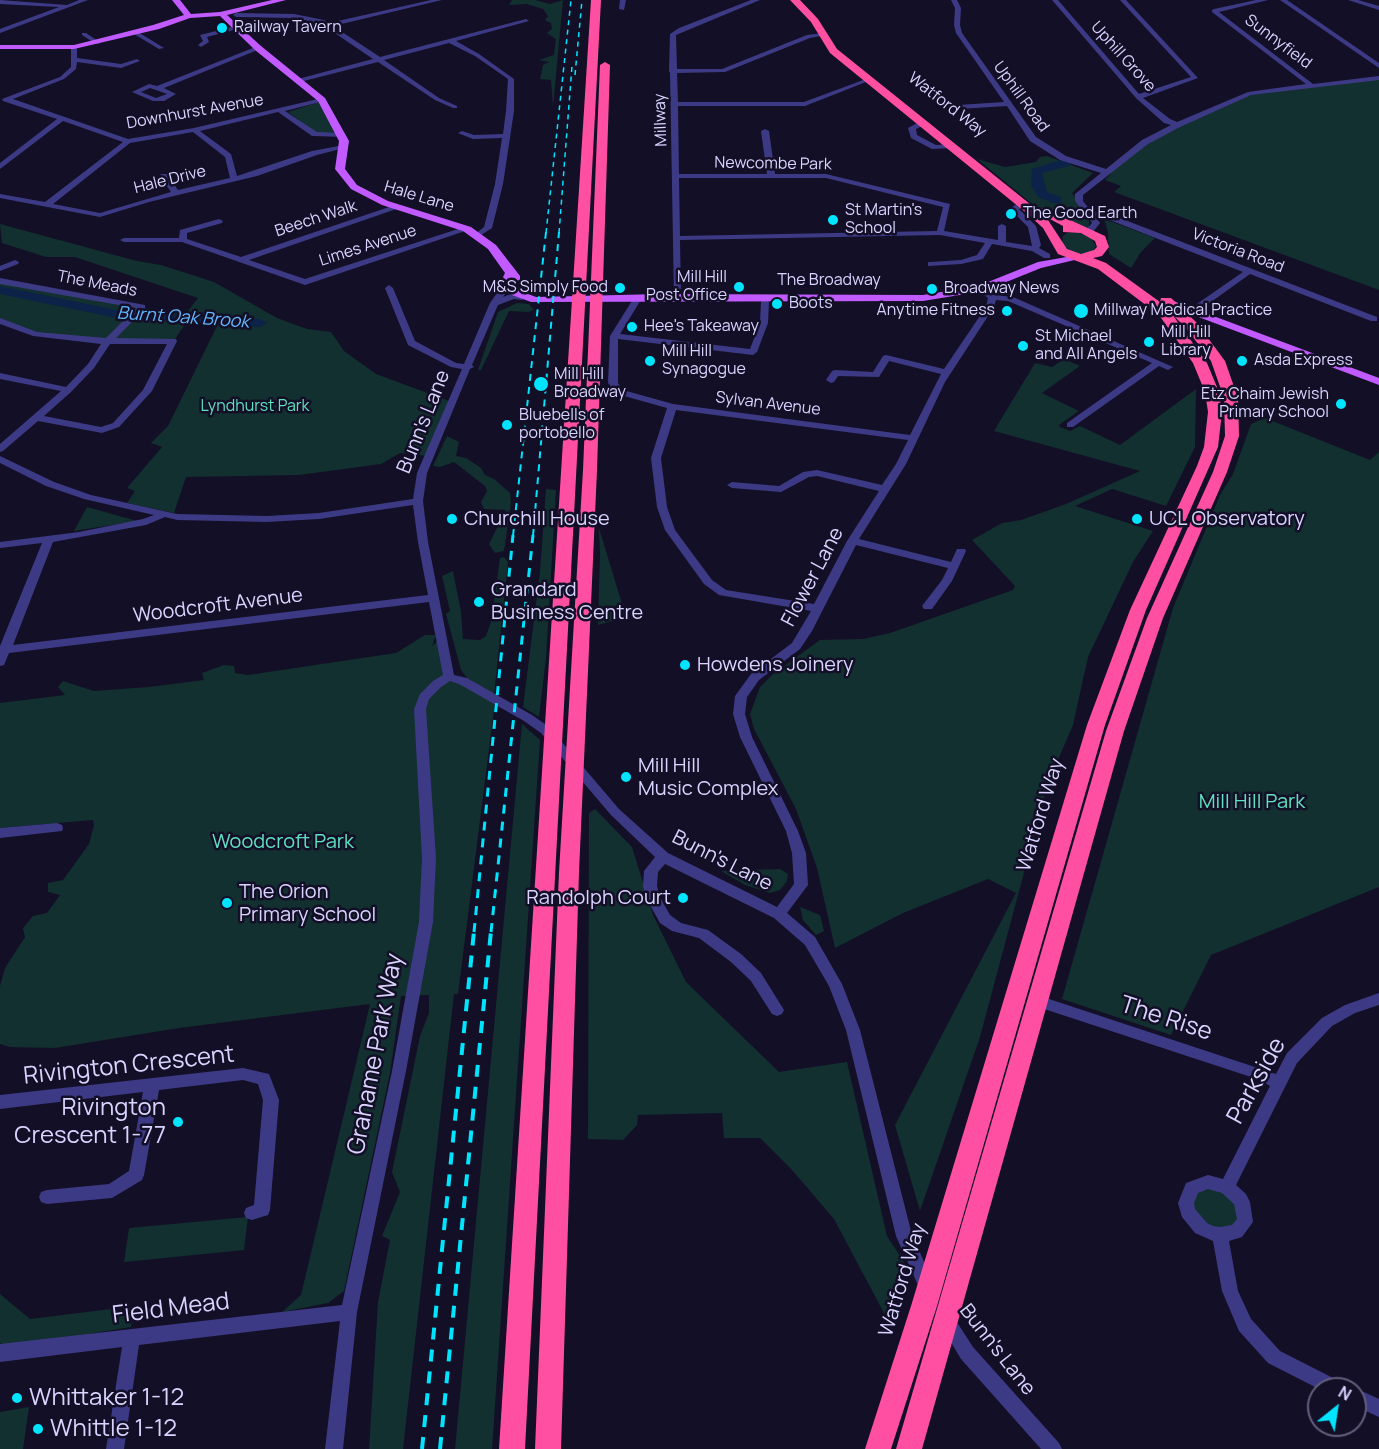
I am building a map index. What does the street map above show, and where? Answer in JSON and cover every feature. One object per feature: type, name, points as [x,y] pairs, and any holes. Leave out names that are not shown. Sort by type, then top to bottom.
[{"type":"highway","points":[[548,1449],[569,872],[575,793],[596,0]]},
{"type":"highway","points":[[606,33],[608,0]]},
{"type":"highway","name":"Watford Way","points":[[795,0],[815,21],[833,51],[1048,226],[1055,239]]},
{"type":"highway","name":"Watford Way","points":[[805,0],[854,62],[1036,207],[1076,228]]},
{"type":"highway","points":[[512,1449],[532,1145],[552,753],[606,56]]},
{"type":"highway","points":[[1076,228],[1089,231],[1101,239],[1101,250],[1093,257],[1078,258],[1062,250],[1055,239],[1059,232],[1076,228]]},
{"type":"highway","name":"Watford Way","points":[[909,1449],[921,1409],[952,1255],[1096,725],[1138,610],[1211,447],[1215,412],[1212,392],[1192,348],[1166,307],[1109,260],[1101,250]]},
{"type":"highway","name":"Watford Way","points":[[878,1449],[904,1368],[952,1255],[1037,1001],[1130,685],[1155,618],[1220,472],[1232,436],[1231,398],[1224,376],[1218,361],[1189,314],[1150,300],[1102,266],[1078,258]]},
{"type":"main road","points":[[176,0],[189,15]]},
{"type":"main road","points":[[0,48],[74,47],[98,43],[189,15],[222,14],[282,0]]},
{"type":"main road","name":"Hale Lane","points":[[222,14],[258,48],[322,100],[342,135],[344,147],[339,169],[346,180],[362,193],[467,229],[478,235],[498,254],[516,293],[522,297]]},
{"type":"main road","name":"The Broadway","points":[[1038,266],[1047,256],[1055,239]]},
{"type":"main road","name":"The Broadway","points":[[522,297],[535,300],[677,297],[923,298],[980,289],[1038,266],[1078,258]]},
{"type":"main road","points":[[1189,314],[1206,315],[1292,351],[1379,382]]},
{"type":"street","points":[[0,31],[72,7],[85,0]]},
{"type":"street","points":[[328,25],[439,0]]},
{"type":"street","points":[[622,9],[623,0]]},
{"type":"street","name":"Millway","points":[[677,297],[678,238],[675,104],[672,71],[674,33],[757,0]]},
{"type":"street","name":"Uphill Road","points":[[954,0],[958,8],[959,33],[1033,139],[1043,148],[1081,165],[1106,172]]},
{"type":"street","name":"Uphill Grove","points":[[1055,0],[1138,97],[1167,121],[1177,125]]},
{"type":"street","points":[[1122,0],[1195,78],[1138,97]]},
{"type":"street","name":"Sunnyfield","points":[[1265,0],[1214,11],[1310,84]]},
{"type":"street","name":"Sunnyfield","points":[[1283,0],[1379,66]]},
{"type":"street","points":[[1351,0],[1379,8]]},
{"type":"street","points":[[0,2],[72,7]]},
{"type":"street","points":[[236,15],[304,16],[328,25],[453,107]]},
{"type":"street","points":[[300,80],[526,21]]},
{"type":"street","points":[[201,45],[207,41],[202,36],[236,28]]},
{"type":"street","points":[[136,33],[161,48]]},
{"type":"street","points":[[84,34],[98,43]]},
{"type":"street","points":[[672,71],[723,71],[809,36],[823,35]]},
{"type":"street","points":[[448,40],[509,78],[507,136],[488,228],[478,235]]},
{"type":"street","points":[[3,101],[62,78],[74,68],[74,47]]},
{"type":"street","points":[[158,88],[258,48]]},
{"type":"street","points":[[75,60],[121,66]]},
{"type":"street","points":[[110,75],[121,66],[137,61]]},
{"type":"street","points":[[1089,231],[1096,222],[1077,198],[1145,142],[1177,125],[1250,93],[1310,84],[1379,78]]},
{"type":"street","points":[[675,104],[805,104],[868,80]]},
{"type":"street","name":"Downhurst Avenue","points":[[3,101],[63,118],[128,141],[194,130],[322,100]]},
{"type":"street","points":[[958,107],[1008,104]]},
{"type":"street","points":[[281,111],[315,134],[342,135]]},
{"type":"street","points":[[0,167],[63,118]]},
{"type":"street","points":[[194,130],[228,156],[234,179]]},
{"type":"street","points":[[765,131],[771,175]]},
{"type":"street","points":[[462,133],[473,137],[507,136]]},
{"type":"street","points":[[46,205],[128,141]]},
{"type":"street","name":"Hale Drive","points":[[0,196],[100,215],[234,179],[315,153],[344,147]]},
{"type":"street","points":[[164,176],[176,193]]},
{"type":"street","name":"Newcombe Park","points":[[675,176],[826,176],[947,206],[940,233]]},
{"type":"street","points":[[1022,204],[1014,209],[1032,226],[1037,245],[1034,249]]},
{"type":"street","name":"Beech Walk","points":[[243,259],[398,207]]},
{"type":"street","name":"Victoria Road","points":[[1090,213],[1109,218],[1374,320]]},
{"type":"street","points":[[96,223],[100,215]]},
{"type":"street","points":[[183,240],[183,232],[219,221]]},
{"type":"street","points":[[1002,226],[1002,243]]},
{"type":"street","name":"Limes Avenue","points":[[243,259],[297,281],[312,280],[467,229]]},
{"type":"street","points":[[678,238],[940,233],[1034,249],[1047,256]]},
{"type":"street","points":[[124,240],[183,240],[243,259]]},
{"type":"street","points":[[931,264],[961,262],[980,257],[990,241]]},
{"type":"street","points":[[0,269],[15,262]]},
{"type":"street","points":[[1189,314],[1248,272]]},
{"type":"street","name":"Bunn's Lane","points":[[510,277],[494,306],[422,472],[418,501],[449,677],[463,681],[545,730],[615,812],[663,857],[686,871],[739,893],[779,914],[810,941],[835,984],[853,1030],[904,1236],[940,1311],[967,1353],[1053,1449]]},
{"type":"street","name":"The Meads","points":[[0,281],[142,307],[107,342]]},
{"type":"street","points":[[389,288],[411,343],[454,365],[469,367]]},
{"type":"street","points":[[980,289],[992,297],[1010,299],[1163,365],[1070,425]]},
{"type":"street","points":[[494,306],[522,297]]},
{"type":"street","name":"Flower Lane","points":[[779,914],[801,885],[799,853],[792,831],[746,737],[739,708],[741,696],[749,684],[796,646],[818,609],[852,541],[914,438],[945,372],[990,307],[992,297]]},
{"type":"street","points":[[627,298],[626,315],[614,336],[753,352],[764,324],[765,302]]},
{"type":"street","points":[[0,321],[36,334],[107,342],[173,341],[147,392],[116,425],[102,430],[38,418]]},
{"type":"street","name":"Sylvan Avenue","points":[[614,336],[614,383],[620,392],[672,407],[914,438]]},
{"type":"street","points":[[0,449],[68,390],[91,366],[107,342]]},
{"type":"street","points":[[835,373],[873,376],[886,358],[945,372]]},
{"type":"street","points":[[0,376],[68,390]]},
{"type":"street","points":[[672,407],[656,458],[664,513],[670,530],[708,582],[723,593],[818,609]]},
{"type":"street","points":[[0,459],[50,484],[88,497],[177,517],[288,518],[418,501]]},
{"type":"street","points":[[732,485],[781,489],[807,474],[817,472],[885,489]]},
{"type":"street","points":[[0,545],[146,522],[162,515]]},
{"type":"street","points":[[0,662],[49,539]]},
{"type":"street","points":[[852,541],[954,566]]},
{"type":"street","points":[[928,606],[947,581],[961,551]]},
{"type":"street","name":"Woodcroft Avenue","points":[[3,650],[434,598]]},
{"type":"street","name":"Grahame Park Way","points":[[334,1449],[349,1312],[399,1071],[426,921],[429,858],[420,709],[424,697],[437,684],[449,677]]},
{"type":"street","points":[[0,833],[57,828]]},
{"type":"street","points":[[663,857],[651,871],[650,886],[652,898],[665,918],[677,927],[703,934],[736,957],[756,977],[777,1010]]},
{"type":"street","name":"Parkside","points":[[1227,1187],[1292,1058],[1327,1022],[1350,1009],[1379,999]]},
{"type":"street","name":"The Rise","points":[[1037,1001],[1264,1075],[1279,1083]]},
{"type":"street","name":"Rivington Crescent","points":[[0,1102],[243,1074],[264,1079],[271,1100],[262,1210],[252,1213]]},
{"type":"street","points":[[47,1197],[112,1191],[136,1175],[152,1086]]},
{"type":"street","points":[[1218,1183],[1227,1187],[1244,1207],[1245,1222],[1236,1233],[1220,1235],[1201,1228],[1188,1212],[1186,1203],[1192,1188],[1199,1184],[1218,1183]]},
{"type":"street","points":[[1220,1235],[1230,1291],[1245,1325],[1274,1357],[1313,1377]]},
{"type":"street","name":"Field Mead","points":[[0,1353],[349,1312]]},
{"type":"street","points":[[115,1449],[132,1338]]},
{"type":"green space","points":[[512,0],[535,0],[550,4],[563,0],[553,107],[551,80],[540,79],[543,65],[549,62],[539,60],[554,55],[556,39],[547,33],[552,29],[551,23],[545,20],[548,16],[543,9],[527,4],[509,5]]},
{"type":"green space","points":[[1379,78],[1379,290],[1114,192],[1121,186],[1105,180],[1128,154],[1145,142],[1250,93]]},
{"type":"green space","points":[[321,103],[335,133],[317,133],[288,112]]},
{"type":"green space","points":[[1047,156],[1093,173],[1072,193],[1089,213],[1089,231],[1054,218],[1036,207],[977,159],[1005,167],[1036,162],[1040,157]]},
{"type":"green space","points":[[1104,219],[1155,238],[1141,252],[1131,268],[1109,254],[1108,232]]},
{"type":"green space","name":"Lyndhurst Park","points":[[0,224],[137,261],[161,265],[214,282],[277,318],[307,329],[331,332],[344,351],[376,374],[452,402],[428,456],[400,453],[381,464],[299,475],[186,477],[174,513],[127,503],[135,491],[127,488],[162,447],[151,443],[168,426],[218,324],[186,323],[173,342],[99,341],[36,334],[0,321],[0,281],[185,315],[198,298],[75,257],[46,257],[2,243]]},
{"type":"green space","points":[[1080,232],[1091,238],[1096,246],[1092,252],[1083,255],[1069,250],[1062,243],[1063,236],[1067,233]]},
{"type":"green space","points":[[517,303],[529,304],[534,310],[509,311],[481,370],[478,370],[498,312]]},
{"type":"green space","points":[[1064,359],[1080,366],[1042,393],[1079,411],[1059,425],[1060,427],[1070,431],[1080,426],[1120,445],[1196,389],[1195,447],[1166,506],[1112,489],[1075,506],[1153,531],[1133,562],[1088,657],[1073,725],[1048,783],[980,1037],[920,1211],[895,1125],[1016,893],[988,879],[903,913],[835,948],[817,868],[796,809],[754,729],[750,714],[760,687],[772,675],[820,640],[863,639],[890,633],[1013,590],[1015,586],[972,540],[1002,523],[1021,520],[1066,504],[1140,471],[994,431],[1035,363],[1052,367]]},
{"type":"green space","name":"Mill Hill Park","points":[[1265,418],[1370,460],[1379,452],[1379,887],[1211,955],[1171,1035],[1062,999],[1173,608],[1220,495],[1233,474],[1251,424]]},
{"type":"green space","points":[[447,436],[459,442],[456,456],[466,458],[481,468],[485,475],[494,479],[510,493],[511,503],[504,551],[495,553],[489,544],[506,510],[484,509],[481,502],[487,491],[485,486],[454,462],[440,467],[433,466]]},
{"type":"green space","points":[[546,489],[556,490],[546,658],[539,717],[523,707],[540,572]]},
{"type":"green space","points":[[87,507],[137,521],[74,531]]},
{"type":"green space","points":[[599,528],[626,617],[598,625],[600,554]]},
{"type":"green space","points":[[504,557],[508,562],[494,695],[468,679],[461,670],[446,614],[450,611],[442,576],[453,571],[461,612],[463,639],[480,640],[486,636],[491,622],[500,558]]},
{"type":"green space","name":"Woodcroft Park","points":[[425,635],[436,635],[432,646],[442,637],[449,677],[495,702],[458,994],[454,994],[403,1449],[369,1449],[378,1302],[390,1240],[382,1236],[400,1192],[392,1172],[420,1036],[429,1013],[429,995],[401,996],[390,1073],[344,1291],[328,1303],[282,1312],[301,1295],[370,1004],[179,1028],[55,1048],[10,1047],[0,1044],[0,986],[5,968],[25,937],[23,928],[33,916],[47,913],[60,895],[48,892],[48,883],[63,880],[89,844],[94,825],[93,820],[0,828],[0,703],[65,695],[58,687],[63,681],[94,691],[149,687],[204,680],[202,673],[224,665],[234,666],[235,673],[248,675],[396,653]]},
{"type":"green space","points":[[522,724],[540,740],[492,1449],[455,1449]]},
{"type":"green space","points":[[595,809],[632,847],[653,915],[686,982],[779,1072],[847,1062],[887,1236],[904,1262],[885,1315],[834,1219],[792,1170],[760,1138],[724,1138],[722,1113],[638,1115],[637,1125],[623,1140],[588,1139],[589,813]]},
{"type":"green space","points":[[780,869],[788,874],[787,881],[780,890],[770,893],[745,885],[721,871]]},
{"type":"green space","points":[[800,907],[820,915],[824,931],[816,935],[803,920]]},
{"type":"green space","points":[[1217,1187],[1236,1200],[1240,1219],[1227,1230],[1206,1225],[1193,1207],[1193,1198],[1198,1191]]},
{"type":"green space","points":[[248,1217],[244,1250],[124,1262],[129,1228]]},
{"type":"green space","points":[[0,1294],[30,1319],[111,1309],[111,1315],[133,1313],[131,1327],[9,1347],[0,1343]]},
{"type":"green space","points":[[29,1407],[23,1449],[0,1449],[0,1412]]},
{"type":"waterway","name":"Burnt Oak Brook","points":[[1057,200],[1042,194],[1037,185],[1036,172],[1042,168],[1065,163]]},
{"type":"waterway","name":"Burnt Oak Brook","points":[[0,290],[126,316],[260,323]]},
{"type":"railway","points":[[546,233],[571,0]]},
{"type":"railway","points":[[575,75],[582,0]]},
{"type":"railway","points":[[559,233],[572,66]]},
{"type":"railway","points":[[513,536],[546,232]]},
{"type":"railway","points":[[533,536],[559,232]]},
{"type":"railway","points":[[474,932],[513,535]]},
{"type":"railway","points":[[491,932],[533,535]]},
{"type":"railway","points":[[422,1449],[474,931]]},
{"type":"railway","points":[[440,1449],[491,931]]},
{"type":"place","name":"Railway Tavern","points":[[222,28]]},
{"type":"place","name":"The Good Earth","points":[[1011,214]]},
{"type":"place","name":"St Martin's School","points":[[833,220]]},
{"type":"place","name":"Mill Hill Post Office","points":[[739,287]]},
{"type":"place","name":"M&S Simply Food","points":[[620,288]]},
{"type":"place","name":"Broadway News","points":[[932,289]]},
{"type":"place","name":"Boots","points":[[777,304]]},
{"type":"place","name":"Anytime Fitness","points":[[1007,311]]},
{"type":"place","name":"Millway Medical Practice","points":[[1081,311]]},
{"type":"place","name":"Hee's Takeaway","points":[[632,327]]},
{"type":"place","name":"Mill Hill Library","points":[[1149,342]]},
{"type":"place","name":"St Michael and All Angels","points":[[1023,346]]},
{"type":"place","name":"Mill Hill Synagogue","points":[[650,361]]},
{"type":"place","name":"Asda Express","points":[[1242,361]]},
{"type":"place","name":"Mill Hill Broadway","points":[[541,384]]},
{"type":"place","name":"Etz Chaim Jewish Primary School","points":[[1341,404]]},
{"type":"place","name":"Bluebells of portobello","points":[[507,425]]},
{"type":"place","name":"Churchill House","points":[[452,519]]},
{"type":"place","name":"UCL Observatory","points":[[1137,519]]},
{"type":"place","name":"Grandard Business Centre","points":[[479,602]]},
{"type":"place","name":"Howdens Joinery","points":[[685,665]]},
{"type":"place","name":"Mill Hill Music Complex","points":[[626,777]]},
{"type":"place","name":"Randolph Court","points":[[683,898]]},
{"type":"place","name":"The Orion Primary School","points":[[227,903]]},
{"type":"place","name":"Rivington Crescent 1-77","points":[[178,1122]]},
{"type":"place","name":"Whittaker 1-12","points":[[17,1398]]},
{"type":"place","name":"Whittle 1-12","points":[[38,1429]]}]
